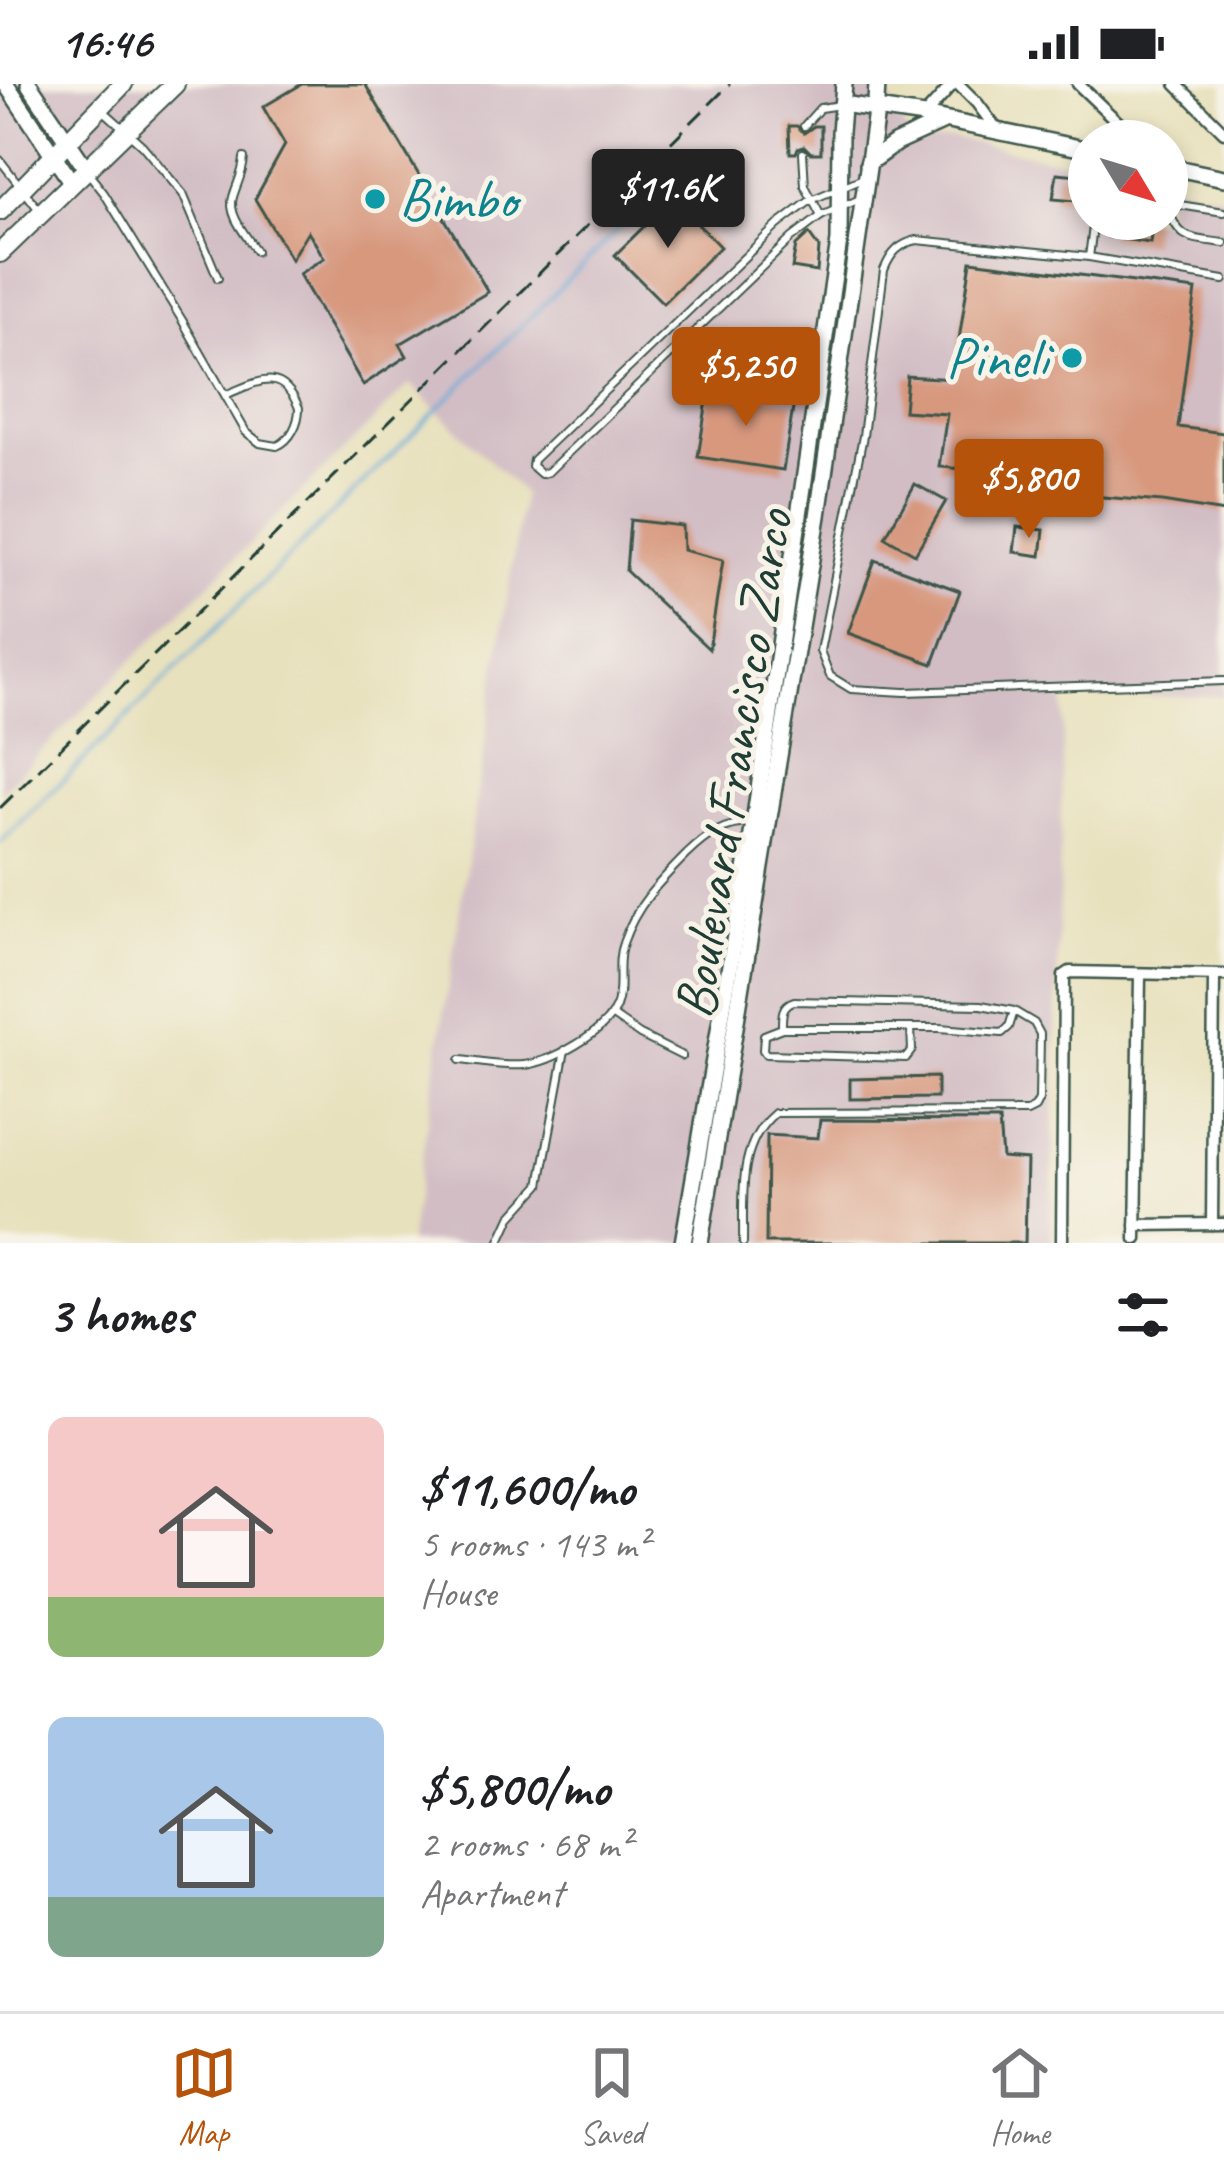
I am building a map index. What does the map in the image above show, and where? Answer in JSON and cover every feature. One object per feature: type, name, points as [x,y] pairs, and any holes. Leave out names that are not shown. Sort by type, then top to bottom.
[{"type":"main road","points":[[6,84],[80,176]]},
{"type":"main road","points":[[29,84],[60,147]]},
{"type":"main road","points":[[0,211],[123,84]]},
{"type":"main road","points":[[0,253],[175,84]]},
{"type":"main road","name":"Boulevard Francisco Zarco","points":[[754,876],[754,823],[765,805],[839,241],[844,84]]},
{"type":"main road","name":"Boulevard Francisco Zarco","points":[[700,1243],[725,1047],[818,516],[877,84]]},
{"type":"main road","points":[[842,104],[1068,146]]},
{"type":"main road","points":[[867,170],[896,143],[945,121]]},
{"type":"main road","points":[[1188,170],[1224,178]]},
{"type":"main road","points":[[800,514],[818,516]]},
{"type":"main road","name":"Boulevard Francisco Zarco","points":[[683,1243],[725,1047]]},
{"type":"street","points":[[925,116],[955,84],[998,131]]},
{"type":"street","points":[[1078,84],[1116,120]]},
{"type":"street","points":[[1176,84],[1224,132]]},
{"type":"street","points":[[1062,1243],[1063,978],[1070,972],[1219,975],[1218,1224],[1136,1225]]},
{"type":"street","points":[[1136,1239],[1140,976]]},
{"type":"lane","points":[[804,126],[820,108],[842,104]]},
{"type":"lane","points":[[100,107],[128,130],[183,194],[218,278]]},
{"type":"lane","points":[[803,153],[805,186],[821,216]]},
{"type":"lane","points":[[244,158],[231,204],[256,251]]},
{"type":"lane","points":[[0,160],[41,213]]},
{"type":"lane","points":[[863,198],[821,216],[771,258],[548,472],[541,474],[532,466],[533,460],[801,206],[867,170]]},
{"type":"lane","points":[[80,176],[104,193],[246,432],[270,446],[283,444],[295,428],[299,408],[278,381],[268,378],[225,395]]},
{"type":"lane","points":[[1188,208],[1224,212]]},
{"type":"lane","points":[[1188,238],[1224,243]]},
{"type":"lane","points":[[1224,280],[1089,257],[917,240],[895,250],[884,270],[863,436],[820,651],[830,676],[851,689],[905,692],[1224,682]]},
{"type":"lane","points":[[1089,257],[1091,240]]},
{"type":"lane","points":[[758,244],[771,258]]},
{"type":"lane","points":[[711,290],[724,304]]},
{"type":"lane","points":[[661,339],[674,352]]},
{"type":"lane","points":[[632,366],[644,380]]},
{"type":"lane","points":[[460,1060],[517,1066],[546,1060],[600,1028],[618,1004],[619,955],[643,899],[699,842],[718,829],[754,823]]},
{"type":"lane","points":[[743,1243],[746,1160],[756,1135],[775,1113],[1031,1111],[1039,1100],[1040,1034],[1034,1023],[1014,1011],[981,1005],[794,1001],[783,1010],[782,1028]]},
{"type":"lane","points":[[911,1029],[911,1053],[906,1058],[766,1054],[764,1050],[764,1034],[782,1028],[940,1028],[1002,1033],[1014,1011]]},
{"type":"lane","points":[[611,1015],[682,1056]]},
{"type":"lane","points":[[499,1243],[511,1217],[540,1185],[565,1050]]},
{"type":"shaded area","points":[[0,84],[883,84],[913,145],[953,138],[1068,163],[1068,240],[1188,240],[1188,188],[1224,196],[1224,696],[1064,698],[1051,1243],[409,1243],[523,493],[410,384],[0,792]]},
{"type":"building","name":"Bimbo","points":[[302,84],[365,84],[488,292],[400,344],[407,356],[363,385],[299,274],[324,258],[308,231],[291,259],[255,199],[285,145],[263,107]]},
{"type":"building","points":[[789,126],[804,133],[821,126],[821,153],[811,153],[804,146],[790,153]]},
{"type":"building","points":[[1057,173],[1068,174],[1068,200],[1053,199]]},
{"type":"building","points":[[673,198],[720,247],[663,303],[615,255]]},
{"type":"building","points":[[809,234],[819,248],[817,272],[792,268],[796,246]]},
{"type":"building","name":"Pineli","points":[[971,261],[1196,290],[1178,427],[1224,433],[1224,512],[963,485],[965,469],[939,467],[947,414],[904,411],[907,376],[953,379]]},
{"type":"building","points":[[709,388],[794,402],[783,470],[698,457]]},
{"type":"building","points":[[915,484],[946,501],[915,554],[885,537]]},
{"type":"building","points":[[630,520],[682,526],[683,550],[723,560],[709,649],[626,571]]},
{"type":"building","points":[[1017,527],[1044,530],[1041,556],[1014,552]]},
{"type":"building","points":[[875,560],[960,591],[933,664],[848,633]]},
{"type":"building","points":[[937,1077],[937,1098],[850,1099],[850,1079]]},
{"type":"building","points":[[820,1120],[999,1121],[1002,1158],[1027,1160],[1025,1243],[766,1243],[767,1135],[818,1138]]},
{"type":"waterway","points":[[0,843],[621,227]]},
{"type":"railway","points":[[0,808],[730,84]]},
{"type":"place","name":"Bimbo","points":[[375,199]]},
{"type":"place","name":"Pineli","points":[[1072,358]]}]
